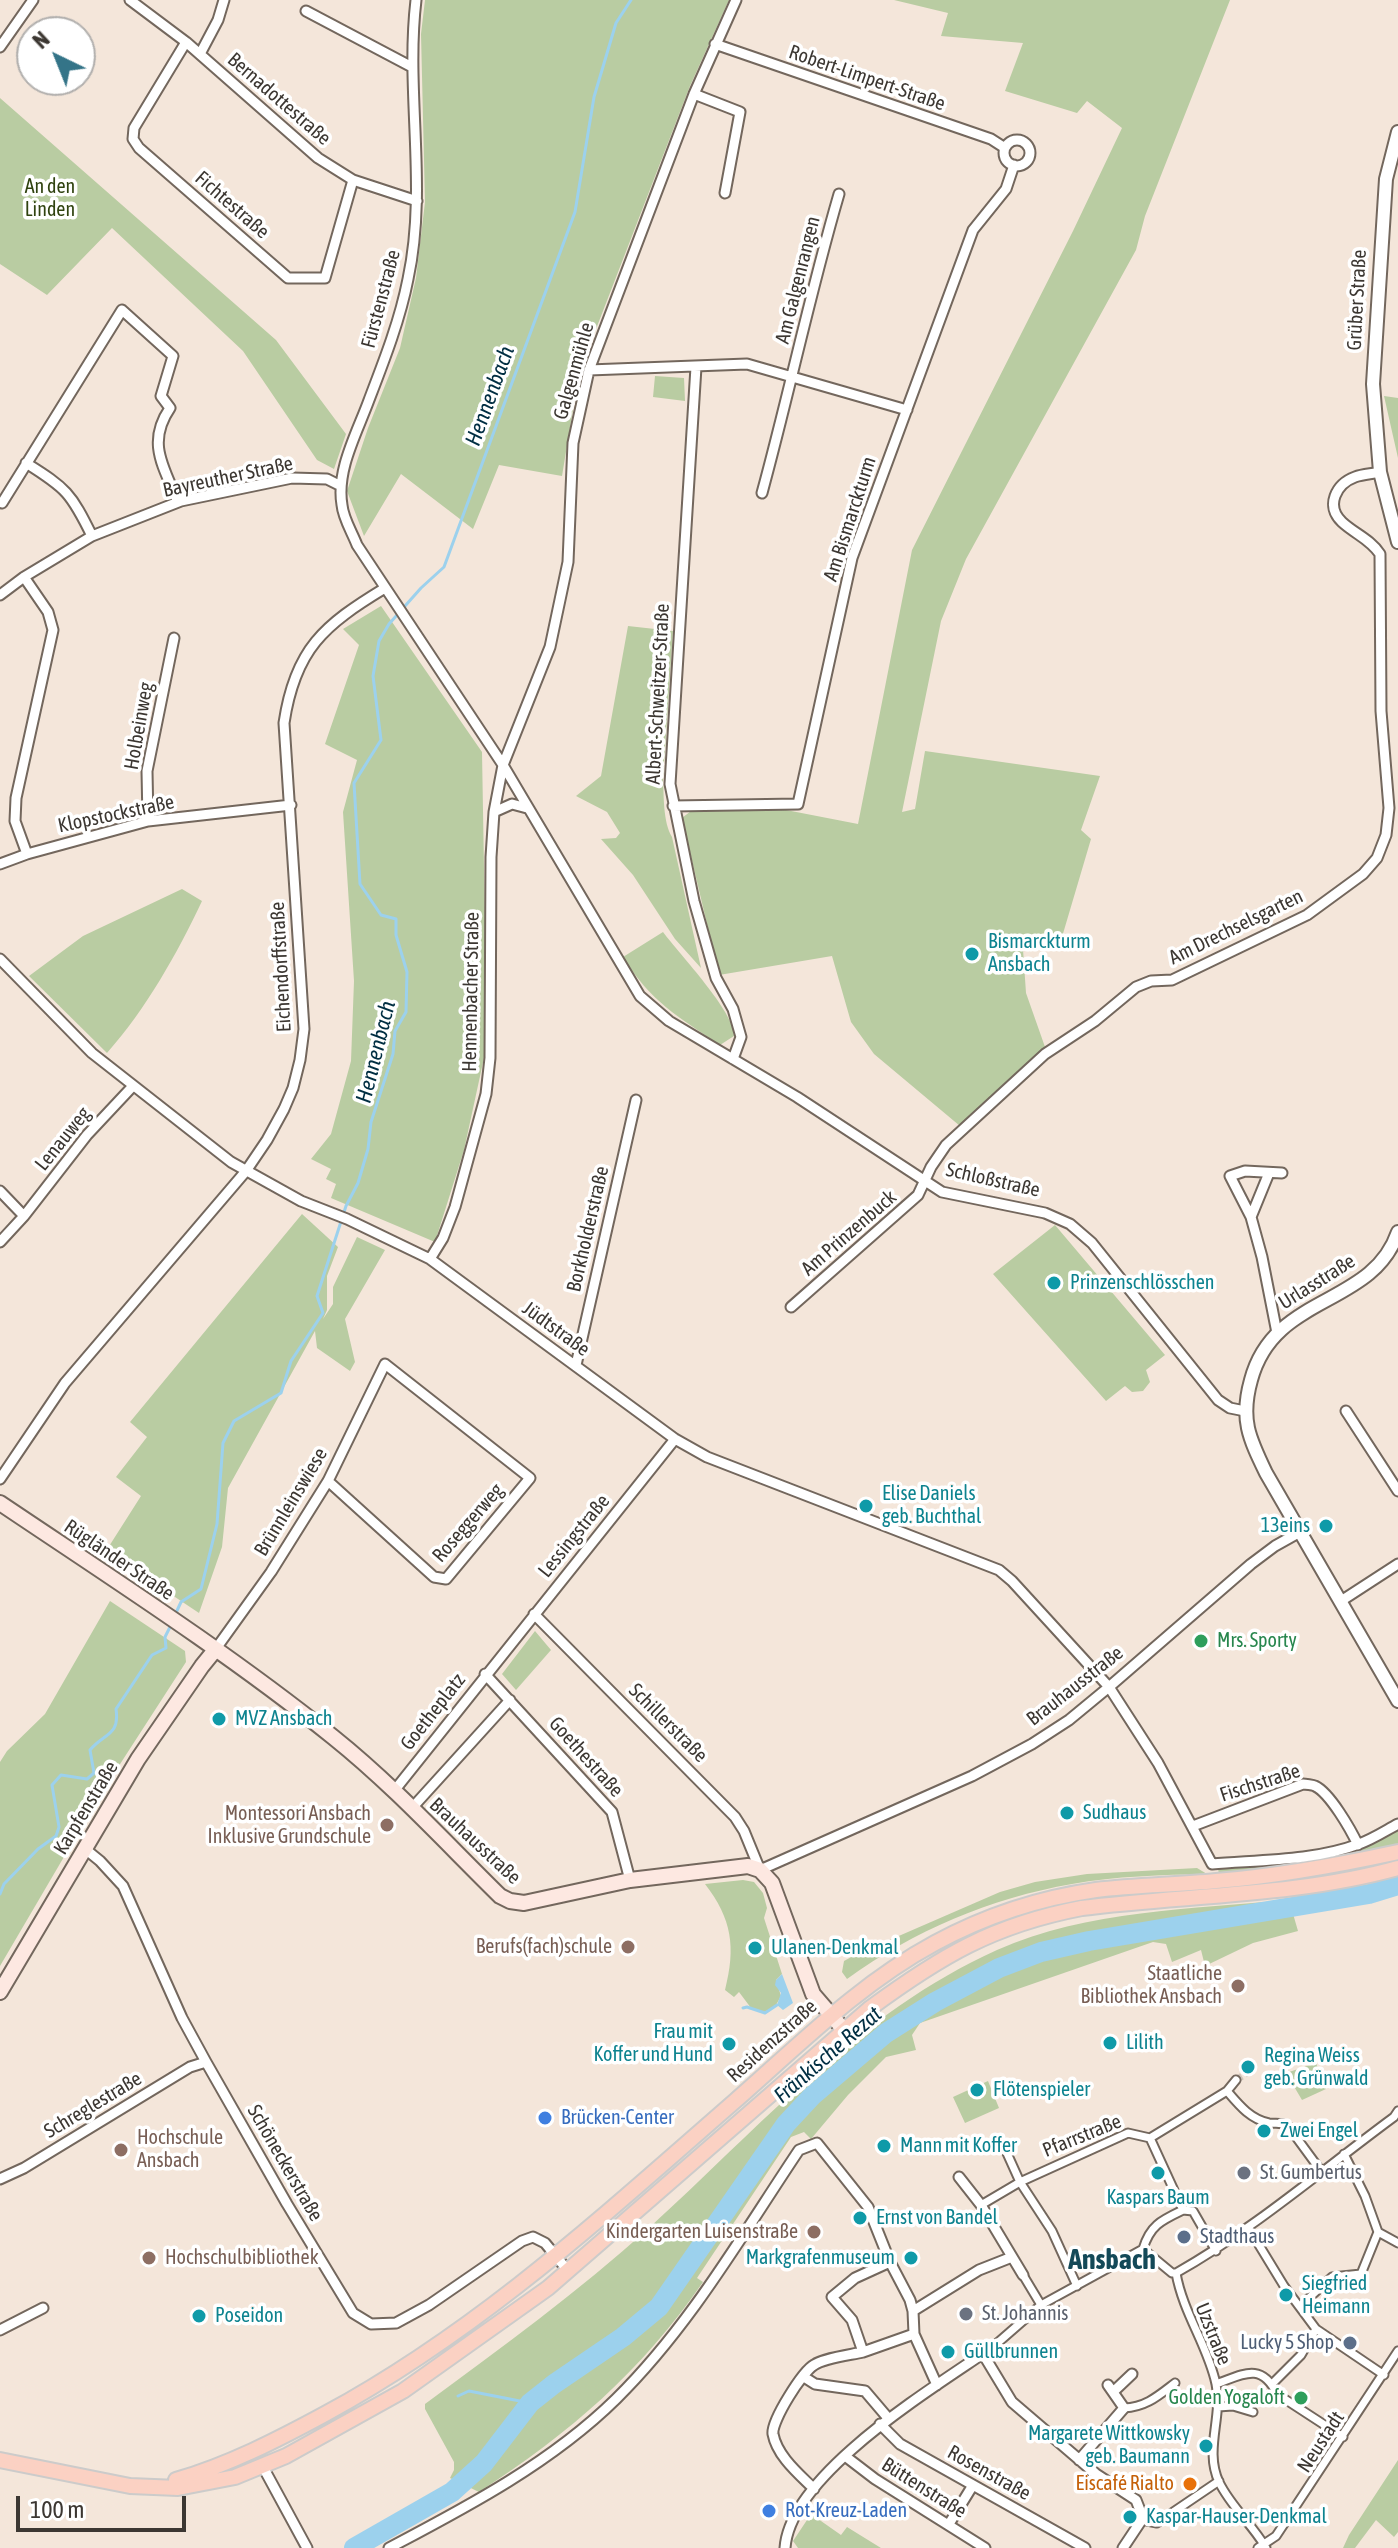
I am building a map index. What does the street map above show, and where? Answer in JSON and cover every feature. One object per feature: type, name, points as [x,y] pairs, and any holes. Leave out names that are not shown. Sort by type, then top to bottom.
[{"type":"main road","name":"Rügländer Straße","points":[[0,1503],[215,1650]]},
{"type":"main road","name":"Brauhausstraße","points":[[215,1650],[334,1738],[412,1808],[500,1896],[510,1901],[524,1903],[630,1880],[748,1866],[760,1870]]},
{"type":"main road","name":"Karpfenstraße","points":[[0,1992],[138,1759],[215,1650]]},
{"type":"main road","name":"Residenzstraße","points":[[157,2486],[198,2474],[286,2436],[385,2382],[459,2332],[557,2257],[830,2016],[897,1966],[935,1943],[1015,1908],[1051,1898],[1098,1890],[1315,1870],[1398,1852]]},
{"type":"main road","name":"Residenzstraße","points":[[157,2486],[178,2488],[214,2482],[263,2467],[403,2391],[569,2272],[844,2030],[914,1976],[1000,1929],[1048,1915],[1092,1907],[1320,1883],[1364,1877],[1398,1868]]},
{"type":"main road","points":[[760,1870],[772,1883],[813,1994],[844,2030]]},
{"type":"main road","points":[[256,2449],[263,2467]]},
{"type":"main road","points":[[0,2460],[130,2486],[157,2486]]},
{"type":"street","points":[[0,47],[33,0]]},
{"type":"street","name":"Bernadottestraße","points":[[130,0],[186,42],[318,158],[353,180],[417,201]]},
{"type":"street","points":[[200,54],[218,20],[224,0]]},
{"type":"street","name":"Fürstenstraße","points":[[341,486],[345,465],[388,348],[408,282],[415,242],[417,201],[412,67],[416,0]]},
{"type":"street","name":"Galgenmühle","points":[[503,765],[550,647],[568,562],[573,443],[589,370],[694,94],[736,0]]},
{"type":"street","points":[[306,11],[412,67]]},
{"type":"street","points":[[0,27],[9,34]]},
{"type":"street","name":"Fichtestraße","points":[[186,42],[134,128],[133,139],[139,148],[288,278],[325,278],[353,180]]},
{"type":"street","name":"Robert-Limpert-Straße","points":[[715,44],[991,139],[1005,148]]},
{"type":"street","points":[[694,94],[740,112],[725,193]]},
{"type":"street","name":"Grüber Straße","points":[[1380,472],[1373,384],[1378,280],[1386,179],[1398,132]]},
{"type":"street","points":[[1016,140],[1024,142],[1029,149],[1026,162],[1014,165],[1005,156],[1005,148],[1016,140]]},
{"type":"street","name":"Am Bismarckturm","points":[[673,806],[798,804],[852,558],[973,230],[1006,189],[1014,165]]},
{"type":"street","name":"Am Galgenrangen","points":[[762,493],[839,194]]},
{"type":"street","points":[[2,503],[122,310],[173,356],[161,396],[170,408],[158,431],[157,449],[178,502]]},
{"type":"street","points":[[589,370],[747,364],[907,410]]},
{"type":"street","name":"Albert-Schweitzer-Straße","points":[[696,367],[671,768],[673,806],[694,901],[716,978],[733,1009],[741,1037],[733,1059]]},
{"type":"street","points":[[26,463],[59,483],[75,501],[92,536]]},
{"type":"street","points":[[1380,472],[1398,542]]},
{"type":"street","name":"Am Drechselsgarten","points":[[926,1182],[931,1167],[946,1145],[1057,1044],[1095,1021],[1136,987],[1151,981],[1172,980],[1307,915],[1363,874],[1377,858],[1386,835],[1389,808],[1381,711],[1380,554],[1373,543],[1339,520],[1333,503],[1334,495],[1354,477],[1380,472]]},
{"type":"street","name":"Bayreuther Straße","points":[[0,595],[92,536],[178,502],[292,478],[327,479],[341,486]]},
{"type":"street","points":[[341,486],[342,507],[357,545],[503,765]]},
{"type":"street","points":[[24,577],[48,612],[53,630],[16,798],[15,821],[27,854]]},
{"type":"street","name":"Eichendorffstraße","points":[[0,1479],[74,1371],[246,1171],[284,1109],[300,1060],[303,1040],[284,723],[289,689],[309,649],[338,618],[385,588]]},
{"type":"street","name":"Holbeinweg","points":[[148,821],[147,771],[174,638]]},
{"type":"street","name":"Schloßstraße","points":[[503,765],[640,996],[669,1021],[797,1097],[942,1192],[1045,1213],[1070,1224],[1092,1243],[1218,1400],[1230,1408],[1245,1411]]},
{"type":"street","name":"Hennenbacher Straße","points":[[430,1259],[443,1238],[455,1207],[486,1094],[490,1058],[491,857],[494,812],[503,765]]},
{"type":"street","points":[[494,812],[512,804],[527,808]]},
{"type":"street","name":"Klopstockstraße","points":[[0,864],[148,821],[291,805]]},
{"type":"street","name":"Jüdtstraße","points":[[0,959],[82,1044],[132,1087],[246,1171],[301,1201],[337,1214],[430,1259],[675,1439],[713,1460],[999,1570],[1109,1687]]},
{"type":"street","points":[[0,979],[10,970]]},
{"type":"street","name":"Lenauweg","points":[[0,1242],[87,1135],[132,1087]]},
{"type":"street","name":"Borkholderstraße","points":[[576,1365],[636,1100]]},
{"type":"street","points":[[1277,1333],[1251,1217],[1230,1176],[1245,1171],[1282,1173]]},
{"type":"street","points":[[1251,1217],[1269,1173]]},
{"type":"street","name":"Am Prinzenbuck","points":[[791,1307],[918,1195],[926,1182]]},
{"type":"street","points":[[0,1191],[24,1216]]},
{"type":"street","name":"Urlasstraße","points":[[1245,1411],[1254,1369],[1277,1333],[1290,1320],[1363,1280],[1381,1263],[1398,1232]]},
{"type":"street","name":"Brünnleinswiese","points":[[215,1650],[271,1572],[328,1481],[385,1364]]},
{"type":"street","name":"Roseggerweg","points":[[328,1481],[434,1577],[446,1579],[530,1478],[385,1364]]},
{"type":"street","points":[[1245,1411],[1249,1439],[1398,1701]]},
{"type":"street","points":[[1346,1411],[1398,1491]]},
{"type":"street","name":"Lessingstraße","points":[[501,1655],[675,1439]]},
{"type":"street","name":"Brauhausstraße","points":[[760,1870],[972,1776],[1032,1744],[1109,1687],[1251,1564],[1300,1532]]},
{"type":"street","points":[[1341,1601],[1398,1564]]},
{"type":"street","name":"Schillerstraße","points":[[534,1614],[735,1817],[760,1870]]},
{"type":"street","name":"Goetheplatz","points":[[394,1791],[501,1655]]},
{"type":"street","name":"Goethestraße","points":[[485,1674],[612,1812],[630,1880]]},
{"type":"street","points":[[1109,1687],[1158,1763],[1212,1864],[1297,1857],[1358,1845],[1398,1824]]},
{"type":"street","points":[[412,1808],[510,1700]]},
{"type":"street","name":"Fischstraße","points":[[1193,1826],[1303,1784],[1315,1785],[1335,1808],[1358,1845]]},
{"type":"street","name":"Schöneckerstraße","points":[[84,1848],[123,1886],[182,2018],[206,2062],[343,2300],[362,2320],[371,2324],[396,2323],[429,2305],[522,2241],[533,2237],[545,2243],[569,2272]]},
{"type":"street","name":"Schreglestraße","points":[[0,2179],[24,2168],[190,2067],[206,2062]]},
{"type":"street","name":"Pfarrstraße","points":[[981,2205],[1020,2182],[1128,2133],[1150,2138],[1227,2091],[1236,2080]]},
{"type":"street","points":[[1227,2091],[1248,2115],[1268,2123],[1288,2126],[1321,2171]]},
{"type":"street","points":[[1143,2249],[1176,2273],[1216,2251],[1398,2111]]},
{"type":"street","points":[[1150,2138],[1183,2210]]},
{"type":"street","points":[[389,2548],[521,2474],[615,2400],[677,2330],[799,2150],[817,2143],[867,2205],[890,2262],[910,2300],[914,2334],[937,2385]]},
{"type":"street","points":[[1006,2151],[1020,2182],[1052,2231],[1077,2286]]},
{"type":"street","points":[[1344,2154],[1365,2196],[1378,2232],[1398,2243]]},
{"type":"street","points":[[959,2177],[981,2205],[1010,2258],[1041,2305]]},
{"type":"street","points":[[785,2548],[794,2518],[814,2489],[884,2421],[994,2346],[1041,2305],[1143,2249],[1148,2233],[1164,2219],[1183,2210],[1193,2211],[1216,2251]]},
{"type":"street","points":[[1248,2227],[1284,2286],[1316,2329],[1384,2375]]},
{"type":"street","points":[[1300,2306],[1332,2277],[1361,2274],[1378,2232]]},
{"type":"street","points":[[913,2311],[979,2270],[1010,2258]]},
{"type":"street","points":[[863,2352],[852,2320],[832,2297],[855,2278],[890,2262]]},
{"type":"street","name":"Uzstraße","points":[[1176,2273],[1180,2294],[1216,2384],[1218,2407],[1212,2453],[1219,2481],[1263,2547]]},
{"type":"street","points":[[0,2330],[43,2308]]},
{"type":"street","points":[[1272,2384],[1301,2355],[1316,2329]]},
{"type":"street","points":[[814,2489],[782,2455],[773,2433],[782,2405],[813,2365],[914,2334]]},
{"type":"street","name":"Neustadt","points":[[1263,2547],[1276,2536],[1398,2351]]},
{"type":"street","points":[[983,2354],[1012,2402],[1104,2480],[1136,2500],[1142,2509],[1142,2520],[1123,2548]]},
{"type":"street","points":[[1216,2384],[1245,2373],[1261,2374],[1277,2394],[1343,2437]]},
{"type":"street","points":[[1124,2408],[1111,2388],[1132,2374]]},
{"type":"street","name":"Rosenstraße","points":[[804,2377],[815,2384],[865,2391],[900,2444],[1085,2548]]},
{"type":"street","points":[[1079,2460],[1124,2408],[1150,2403],[1175,2383]]},
{"type":"street","points":[[1218,2407],[1233,2406],[1253,2412]]},
{"type":"street","name":"Büttenstraße","points":[[845,2456],[875,2479],[985,2548]]},
{"type":"street","points":[[263,2467],[307,2548]]},
{"type":"street","points":[[1142,2520],[1157,2523],[1219,2481]]},
{"type":"street","points":[[949,2524],[973,2485]]},
{"type":"street","points":[[412,2536],[415,2548]]},
{"type":"green space","points":[[425,0],[729,0],[690,86],[579,373],[562,476],[499,465],[473,529],[401,474],[364,536],[347,491],[400,348],[416,278],[425,202],[421,34]]},
{"type":"green space","points":[[894,0],[1230,0],[1145,216],[1136,250],[966,559],[941,621],[902,812],[915,809],[925,751],[1100,776],[1081,830],[1091,839],[1062,937],[1022,935],[1026,993],[1045,1047],[960,1126],[874,1054],[851,1022],[832,956],[719,975],[682,818],[691,811],[786,810],[858,824],[912,550],[1122,128],[1087,101],[1077,113],[1005,91],[1023,43],[941,36],[948,13]]},
{"type":"green space","name":"An den Linden","points":[[0,98],[276,340],[346,434],[334,469],[317,460],[243,351],[112,228],[47,295],[0,264]]},
{"type":"green space","points":[[655,376],[684,378],[685,401],[653,397]]},
{"type":"green space","points":[[1384,396],[1398,398],[1398,458]]},
{"type":"green space","points":[[381,606],[482,752],[487,1044],[464,1150],[435,1242],[331,1198],[336,1184],[326,1179],[331,1169],[311,1159],[331,1134],[351,1061],[354,981],[343,812],[357,760],[325,744],[359,645],[343,629]]},
{"type":"green space","points":[[628,626],[673,631],[663,779],[664,809],[701,968],[675,939],[633,875],[601,839],[616,838],[620,833],[607,812],[576,796],[601,776]]},
{"type":"green space","points":[[182,889],[202,901],[160,980],[107,1053],[29,976],[83,936]]},
{"type":"green space","points":[[663,932],[726,1013],[734,1036],[720,1045],[655,997],[623,957]]},
{"type":"green space","points":[[302,1214],[338,1247],[327,1276],[327,1310],[323,1319],[333,1304],[333,1287],[357,1237],[385,1250],[345,1319],[355,1362],[350,1371],[317,1348],[315,1331],[228,1488],[222,1547],[199,1613],[106,1551],[141,1496],[116,1477],[147,1437],[130,1422]]},
{"type":"green space","points":[[1055,1225],[1165,1355],[1146,1370],[1150,1382],[1143,1391],[1132,1392],[1125,1386],[1106,1401],[993,1274]]},
{"type":"green space","points":[[110,1601],[185,1651],[186,1662],[102,1792],[0,1966],[0,1762],[7,1751],[45,1714]]},
{"type":"green space","points":[[535,1631],[551,1650],[516,1690],[502,1674]]},
{"type":"green space","points":[[1398,1831],[1398,1845],[1335,1858],[1351,1853]]},
{"type":"green space","points":[[1333,1858],[1219,1874],[1218,1869]]},
{"type":"green space","points":[[1197,1868],[1207,1874],[1105,1879],[1012,1898],[926,1932],[847,1979],[842,1972],[844,1961],[855,1955],[1000,1892],[1035,1882],[1087,1874]]},
{"type":"green space","points":[[743,1880],[754,1882],[763,1893],[767,1908],[764,1918],[782,1974],[776,1980],[781,1996],[776,2005],[765,2012],[751,2008],[739,1992],[734,1997],[725,1990],[731,1947],[729,1934],[721,1909],[705,1884]]},
{"type":"green space","points":[[1289,1900],[1298,1931],[1253,1943],[1205,1966],[1201,1950],[1172,1962],[1166,1944],[1153,1942],[920,2023],[912,2035],[916,2050],[886,2057],[811,2139],[804,2132],[791,2137],[697,2278],[703,2282],[629,2373],[544,2447],[479,2492],[450,2478],[454,2462],[425,2404],[622,2252],[812,2075],[900,2006],[947,1976],[997,1950],[1067,1927],[1141,1913]]},
{"type":"green space","points":[[1316,2063],[1326,2089],[1302,2100],[1286,2073]]},
{"type":"green space","points":[[988,2081],[999,2108],[965,2123],[953,2097]]},
{"type":"green space","points":[[1398,2460],[1398,2532],[1394,2537],[1376,2520],[1355,2548],[1343,2548],[1349,2535]]},
{"type":"green space","points":[[811,2514],[841,2535],[847,2527],[881,2548],[798,2548],[793,2541]]},
{"type":"water","points":[[782,1974],[793,2003],[783,2010],[777,2005],[781,1993],[775,1985]]},
{"type":"waterway","name":"Hennenbach","points":[[175,1615],[181,1602],[201,1589],[217,1524],[223,1443],[234,1421],[281,1393],[291,1361],[323,1313],[317,1296],[346,1206],[358,1183],[368,1149],[371,1122],[393,1054],[395,1031],[406,1012],[407,972],[396,935],[396,919],[381,915],[360,884],[354,783],[381,740],[373,676],[379,641],[389,624],[444,567],[575,212],[594,97],[616,23],[631,0]]},
{"type":"waterway","name":"Hennenbach","points":[[0,1894],[4,1884],[38,1849],[56,1836],[59,1827],[52,1785],[61,1775],[87,1779],[94,1773],[90,1750],[113,1729],[116,1709],[152,1655],[166,1648],[165,1637],[171,1625]]},
{"type":"waterway","name":"Fränkische Rezat","points":[[354,2548],[452,2492],[484,2463],[530,2403],[623,2337],[659,2307],[786,2124],[812,2096],[886,2033],[935,2002],[999,1968],[1041,1952],[1089,1941],[1369,1894],[1398,1885]]},
{"type":"waterway","points":[[743,2008],[765,2013],[777,2005]]},
{"type":"waterway","points":[[458,2396],[469,2391],[530,2403]]},
{"type":"tunnel","points":[[1236,2080],[1247,2073]]},
{"type":"place","name":"Bismarckturm Ansbach","points":[[972,954]]},
{"type":"place","name":"Prinzenschlösschen","points":[[1054,1283]]},
{"type":"place","name":"Elise Daniels geb. Buchthal","points":[[866,1506]]},
{"type":"place","name":"13eins","points":[[1326,1526]]},
{"type":"place","name":"Mrs. Sporty","points":[[1201,1641]]},
{"type":"place","name":"MVZ Ansbach","points":[[219,1719]]},
{"type":"place","name":"Sudhaus","points":[[1067,1813]]},
{"type":"place","name":"Montessori Ansbach Inklusive Grundschule","points":[[387,1825]]},
{"type":"place","name":"Berufs(fach)schule","points":[[628,1947]]},
{"type":"place","name":"Ulanen-Denkmal","points":[[755,1948]]},
{"type":"place","name":"Staatliche Bibliothek Ansbach","points":[[1238,1986]]},
{"type":"place","name":"Lilith","points":[[1110,2043]]},
{"type":"place","name":"Frau mit Koffer und Hund","points":[[729,2044]]},
{"type":"place","name":"Regina Weiss geb. Grünwald","points":[[1248,2067]]},
{"type":"place","name":"Flötenspieler","points":[[977,2090]]},
{"type":"place","name":"Brücken-Center","points":[[545,2118]]},
{"type":"place","name":"Zwei Engel","points":[[1264,2131]]},
{"type":"place","name":"Mann mit Koffer","points":[[884,2146]]},
{"type":"place","name":"Hochschule Ansbach","points":[[121,2150]]},
{"type":"place","name":"Kaspars Baum","points":[[1158,2173]]},
{"type":"place","name":"St. Gumbertus","points":[[1244,2173]]},
{"type":"place","name":"Ernst von Bandel","points":[[860,2218]]},
{"type":"place","name":"Kindergarten Luisenstraße","points":[[814,2232]]},
{"type":"place","name":"Stadthaus","points":[[1184,2237]]},
{"type":"place","name":"Hochschulbibliothek","points":[[149,2258]]},
{"type":"place","name":"Markgrafenmuseum","points":[[911,2258]]},
{"type":"place","name":"Siegfried Heimann","points":[[1286,2295]]},
{"type":"place","name":"St. Johannis","points":[[966,2314]]},
{"type":"place","name":"Poseidon","points":[[199,2316]]},
{"type":"place","name":"Lucky 5 Shop","points":[[1350,2343]]},
{"type":"place","name":"Güllbrunnen","points":[[948,2352]]},
{"type":"place","name":"Golden Yogaloft","points":[[1301,2398]]},
{"type":"place","name":"Margarete Wittkowsky geb. Baumann","points":[[1206,2446]]},
{"type":"place","name":"Eiscafé Rialto","points":[[1190,2484]]},
{"type":"place","name":"Rot-Kreuz-Laden","points":[[769,2511]]},
{"type":"place","name":"Kaspar-Hauser-Denkmal","points":[[1130,2517]]},
{"type":"district","name":"Ansbach","points":[[1112,2260]]}]
